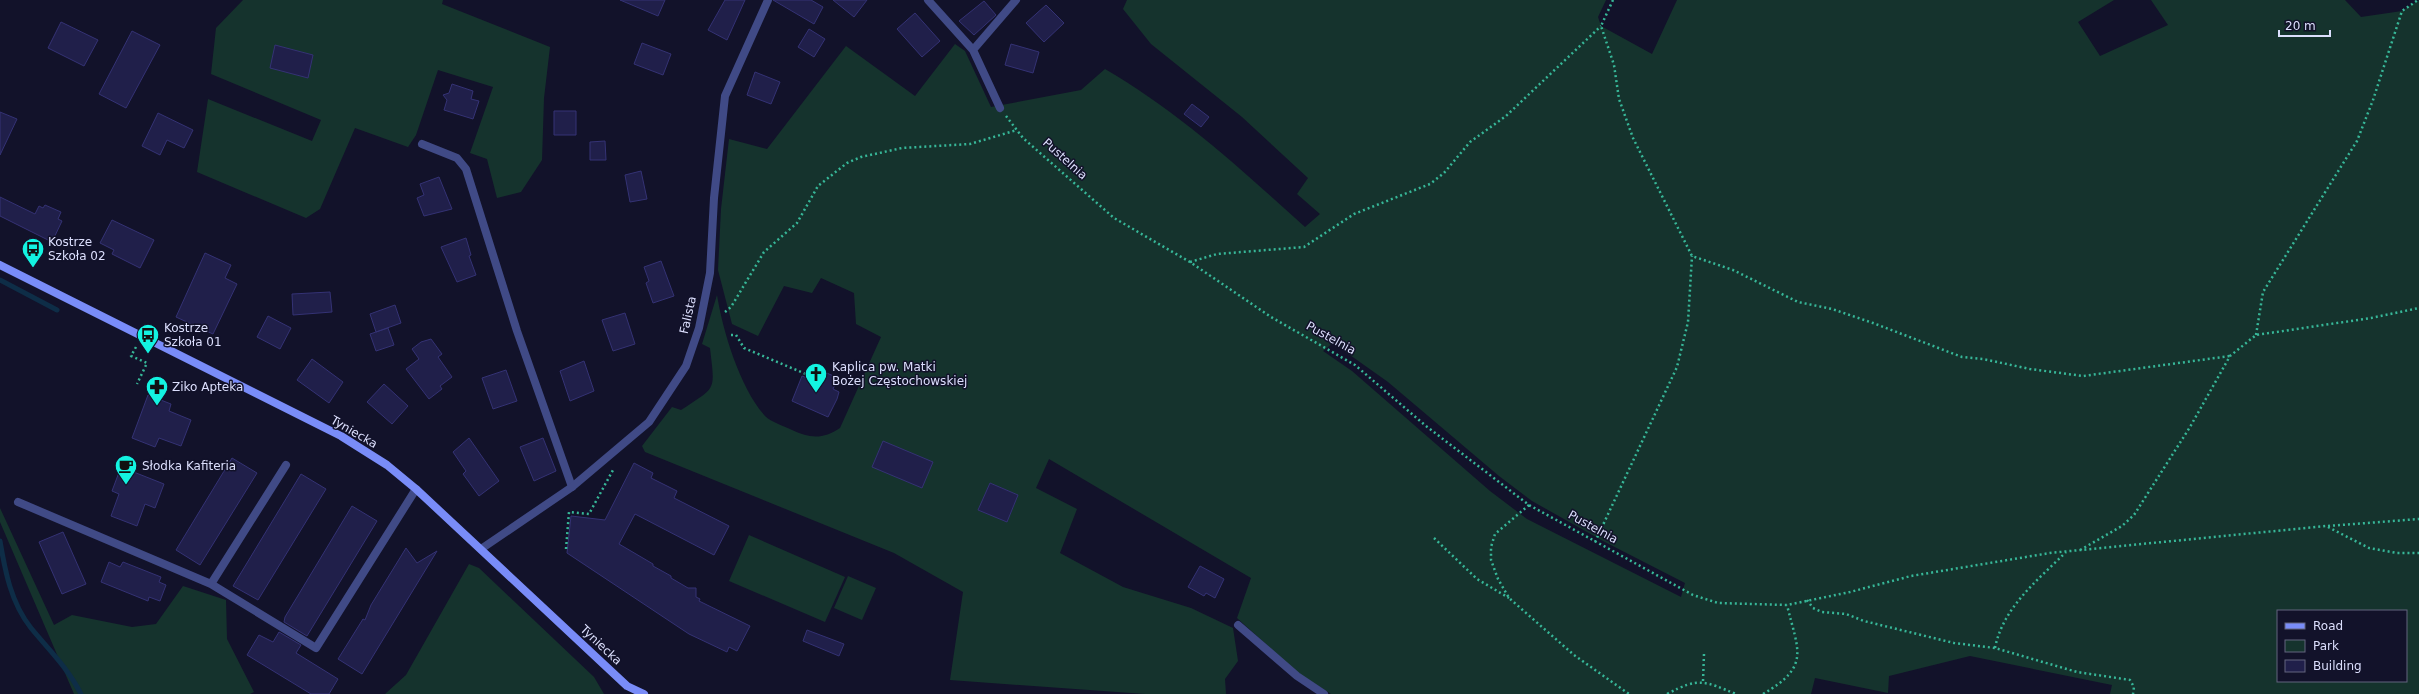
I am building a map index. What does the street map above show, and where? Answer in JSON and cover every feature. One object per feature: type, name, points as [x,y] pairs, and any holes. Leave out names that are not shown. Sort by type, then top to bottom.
[{"type":"street","name":"Falista","points":[[481,549],[572,487],[650,422],[686,366],[699,328],[710,273],[714,198],[725,96],[768,0]]},
{"type":"street","points":[[928,0],[973,50],[1000,108]]},
{"type":"street","points":[[973,50],[1016,0]]},
{"type":"street","points":[[422,144],[457,158],[466,169],[517,330],[572,487]]},
{"type":"street","name":"Tyniecka","points":[[0,265],[341,436],[387,465],[416,489],[481,549],[627,690],[644,694]]},
{"type":"street","points":[[211,584],[286,465]]},
{"type":"street","points":[[18,502],[211,584],[316,648],[416,489]]},
{"type":"street","points":[[1238,625],[1297,676],[1324,694]]},
{"type":"path","points":[[1190,262],[1216,254],[1304,247],[1354,214],[1430,184],[1444,173],[1470,142],[1506,116],[1550,72],[1601,26],[1613,0]]},
{"type":"path","points":[[2256,335],[2263,292],[2356,141],[2373,100],[2402,12],[2418,0]]},
{"type":"path","points":[[1595,542],[1677,367],[1688,322],[1692,256],[1633,138],[1619,99],[1614,65],[1601,26]]},
{"type":"path","name":"Pustelnia","points":[[1000,108],[1023,138],[1114,218],[1190,262],[1271,317],[1355,365],[1432,431],[1529,504],[1595,542],[1693,595],[1718,603],[1787,605],[1850,592],[1911,576],[2066,552],[2326,526],[2419,519]]},
{"type":"path","points":[[725,312],[731,307],[764,252],[798,223],[818,186],[847,163],[861,157],[902,148],[970,144],[1017,130]]},
{"type":"path","points":[[1692,256],[1733,270],[1798,302],[1832,309],[1962,356],[2030,369],[2082,376],[2230,356]]},
{"type":"path","points":[[2078,551],[2122,526],[2134,515],[2190,427],[2230,356],[2256,335],[2371,318],[2419,308]]},
{"type":"path","points":[[731,335],[736,335],[744,348],[813,377]]},
{"type":"path","points":[[136,346],[131,356],[147,363],[137,384]]},
{"type":"path","points":[[566,549],[569,512],[589,514],[620,459],[616,450]]},
{"type":"path","points":[[1509,598],[1494,566],[1491,547],[1495,534],[1500,528],[1529,504]]},
{"type":"path","points":[[2326,526],[2369,548],[2397,553],[2419,553]]},
{"type":"path","points":[[1434,538],[1477,579],[1509,598],[1574,655],[1629,694]]},
{"type":"path","points":[[1995,648],[1998,633],[2014,605],[2066,552]]},
{"type":"path","points":[[1807,600],[1813,608],[1822,612],[1846,614],[1864,621],[1954,643],[1995,648],[2077,672],[2130,680],[2134,687],[2133,694]]},
{"type":"path","points":[[1763,694],[1781,684],[1794,670],[1798,652],[1787,605]]},
{"type":"path","points":[[1703,681],[1704,654]]},
{"type":"path","points":[[1667,694],[1684,685],[1703,681],[1736,694]]},
{"type":"green space","points":[[243,0],[443,0],[442,4],[550,47],[544,98],[542,160],[521,192],[497,198],[487,159],[470,153],[493,87],[438,70],[416,135],[408,147],[355,128],[320,209],[306,218],[197,172],[208,99],[312,141],[321,120],[211,74],[216,28]]},
{"type":"green space","points":[[1127,0],[1606,0],[1598,17],[1601,26],[1652,54],[1677,0],[2114,0],[2078,22],[2100,56],[2168,25],[2151,0],[2345,0],[2361,17],[2402,11],[2419,0],[2419,694],[2110,694],[2112,685],[1970,656],[1889,676],[1888,693],[1815,678],[1811,694],[1331,694],[1298,673],[1237,618],[1251,578],[1049,459],[1036,488],[1077,509],[1060,553],[1123,587],[1191,608],[1233,628],[1238,661],[1225,679],[1226,694],[1145,694],[950,680],[963,592],[894,553],[645,452],[642,446],[672,407],[681,410],[701,396],[711,386],[713,381],[713,373],[710,348],[702,344],[717,295],[728,342],[734,359],[740,375],[756,404],[765,416],[774,422],[805,435],[823,436],[840,428],[881,337],[856,324],[854,293],[821,278],[812,293],[784,286],[758,336],[732,324],[718,270],[721,209],[729,139],[767,149],[846,46],[915,96],[955,44],[965,51],[991,107],[1081,90],[1105,69],[1159,104],[1184,123],[1234,163],[1305,227],[1320,214],[1297,194],[1308,178],[1242,117],[1151,44],[1123,9]],"holes":[[[1333,343],[1388,382],[1499,476],[1532,501],[1603,541],[1685,583],[1681,597],[1527,519],[1490,491],[1352,371],[1323,351]]]},
{"type":"green space","points":[[0,508],[54,625],[72,615],[132,627],[156,624],[183,586],[226,600],[227,639],[254,692],[250,694],[74,694],[0,522]]},
{"type":"green space","points":[[749,535],[845,577],[825,622],[729,581]]},
{"type":"green space","points":[[469,564],[479,568],[594,677],[604,694],[385,694],[406,675]]},
{"type":"green space","points":[[848,576],[876,588],[862,620],[834,608]]},
{"type":"building","points":[[620,0],[665,0],[658,16]]},
{"type":"building","points":[[725,0],[745,0],[727,40],[708,30]]},
{"type":"building","points":[[773,0],[811,0],[823,7],[814,24]]},
{"type":"building","points":[[833,0],[867,0],[854,17]]},
{"type":"building","points":[[984,1],[996,15],[974,35],[959,21]]},
{"type":"building","points":[[1046,5],[1064,23],[1044,42],[1026,23]]},
{"type":"building","points":[[915,13],[940,41],[922,57],[897,29]]},
{"type":"building","points":[[61,22],[98,40],[84,66],[48,48]]},
{"type":"building","points":[[809,29],[825,39],[814,57],[798,47]]},
{"type":"building","points":[[132,31],[160,45],[126,108],[99,94]]},
{"type":"building","points":[[642,43],[671,54],[663,75],[634,64]]},
{"type":"building","points":[[1011,44],[1039,52],[1033,73],[1005,65]]},
{"type":"building","points":[[275,45],[313,55],[308,78],[270,68]]},
{"type":"building","points":[[755,72],[780,82],[771,104],[747,95]]},
{"type":"building","points":[[452,84],[473,91],[471,99],[479,101],[473,119],[444,110],[447,100],[443,95],[449,93]]},
{"type":"building","points":[[1192,104],[1209,117],[1201,127],[1184,114]]},
{"type":"building","points":[[554,111],[576,111],[576,135],[554,135]]},
{"type":"building","points":[[0,112],[17,119],[0,155]]},
{"type":"building","points":[[158,113],[193,130],[184,148],[167,140],[160,155],[142,146]]},
{"type":"building","points":[[605,141],[606,160],[590,160],[590,142]]},
{"type":"building","points":[[641,171],[647,199],[630,202],[625,175]]},
{"type":"building","points":[[439,177],[452,209],[424,216],[417,198],[424,195],[420,184]]},
{"type":"building","points":[[0,197],[35,214],[39,206],[43,208],[45,205],[61,212],[58,219],[62,221],[52,242],[0,216]]},
{"type":"building","points":[[112,220],[154,240],[140,268],[112,254],[114,250],[100,243]]},
{"type":"building","points":[[466,238],[471,255],[469,256],[476,275],[457,282],[441,247]]},
{"type":"building","points":[[205,253],[231,265],[225,278],[237,284],[213,334],[176,317]]},
{"type":"building","points":[[661,261],[674,296],[653,303],[646,283],[649,281],[644,267]]},
{"type":"building","points":[[330,292],[332,312],[293,315],[292,294]]},
{"type":"building","points":[[395,305],[401,323],[376,332],[370,314]]},
{"type":"building","points":[[625,313],[635,344],[613,351],[602,320]]},
{"type":"building","points":[[268,316],[291,328],[280,349],[257,337]]},
{"type":"building","points":[[388,328],[394,345],[376,351],[370,334]]},
{"type":"building","points":[[431,339],[442,354],[438,357],[452,377],[440,386],[442,389],[429,399],[406,369],[419,359],[412,349],[421,342]]},
{"type":"building","points":[[312,359],[343,382],[329,403],[297,380]]},
{"type":"building","points":[[584,361],[594,391],[570,401],[560,371]]},
{"type":"building","points":[[506,370],[517,401],[493,409],[482,378]]},
{"type":"building","name":"Kaplica pw. Matki Bożej Częstochowskiej","points":[[820,370],[838,378],[833,389],[839,392],[828,417],[792,401],[802,376],[815,381]]},
{"type":"building","points":[[384,384],[408,406],[392,424],[367,402]]},
{"type":"building","points":[[148,395],[171,404],[169,411],[191,420],[181,446],[159,438],[155,447],[132,438]]},
{"type":"building","points":[[469,438],[499,481],[479,496],[463,474],[466,471],[453,452]]},
{"type":"building","points":[[543,438],[556,471],[534,481],[520,447]]},
{"type":"building","points":[[883,441],[933,462],[922,488],[872,467]]},
{"type":"building","points":[[232,458],[257,473],[200,565],[176,550]]},
{"type":"building","points":[[634,463],[653,473],[651,478],[677,491],[674,498],[729,526],[714,555],[635,514],[619,544],[653,564],[653,566],[688,588],[696,588],[696,597],[700,599],[699,601],[750,626],[737,651],[729,647],[727,652],[689,634],[567,553],[571,516],[605,520]]},
{"type":"building","points":[[121,467],[164,484],[155,508],[145,504],[137,526],[111,516],[119,494],[112,491]]},
{"type":"building","points":[[301,474],[326,489],[258,600],[233,586]]},
{"type":"building","points":[[990,483],[1018,495],[1007,522],[978,510]]},
{"type":"building","points":[[352,506],[377,521],[307,636],[284,622],[285,617]]},
{"type":"building","points":[[63,532],[86,584],[62,594],[39,542]]},
{"type":"building","points":[[406,548],[417,563],[437,551],[362,674],[338,659],[363,619],[365,620],[371,605]]},
{"type":"building","points":[[109,562],[120,567],[123,562],[161,577],[159,582],[166,585],[160,601],[149,597],[148,601],[101,582]]},
{"type":"building","points":[[1200,566],[1224,579],[1215,598],[1206,593],[1204,596],[1188,587]]},
{"type":"building","points":[[807,630],[844,644],[839,656],[803,641]]},
{"type":"building","points":[[279,632],[301,645],[296,653],[338,679],[329,694],[311,694],[247,655],[259,635],[273,642]]},
{"type":"waterway","points":[[0,280],[57,310]]},
{"type":"waterway","points":[[0,541],[4,564],[18,608],[31,628],[64,667],[81,694]]},
{"type":"place","name":"Kostrze Szkoła 02","points":[[33,268]]},
{"type":"place","name":"Kostrze Szkoła 01","points":[[148,354]]},
{"type":"place","name":"Kaplica pw. Matki Bożej Częstochowskiej","points":[[816,394]]},
{"type":"place","name":"Ziko Apteka","points":[[157,406]]},
{"type":"place","name":"Słodka Kafiteria","points":[[126,486]]}]
